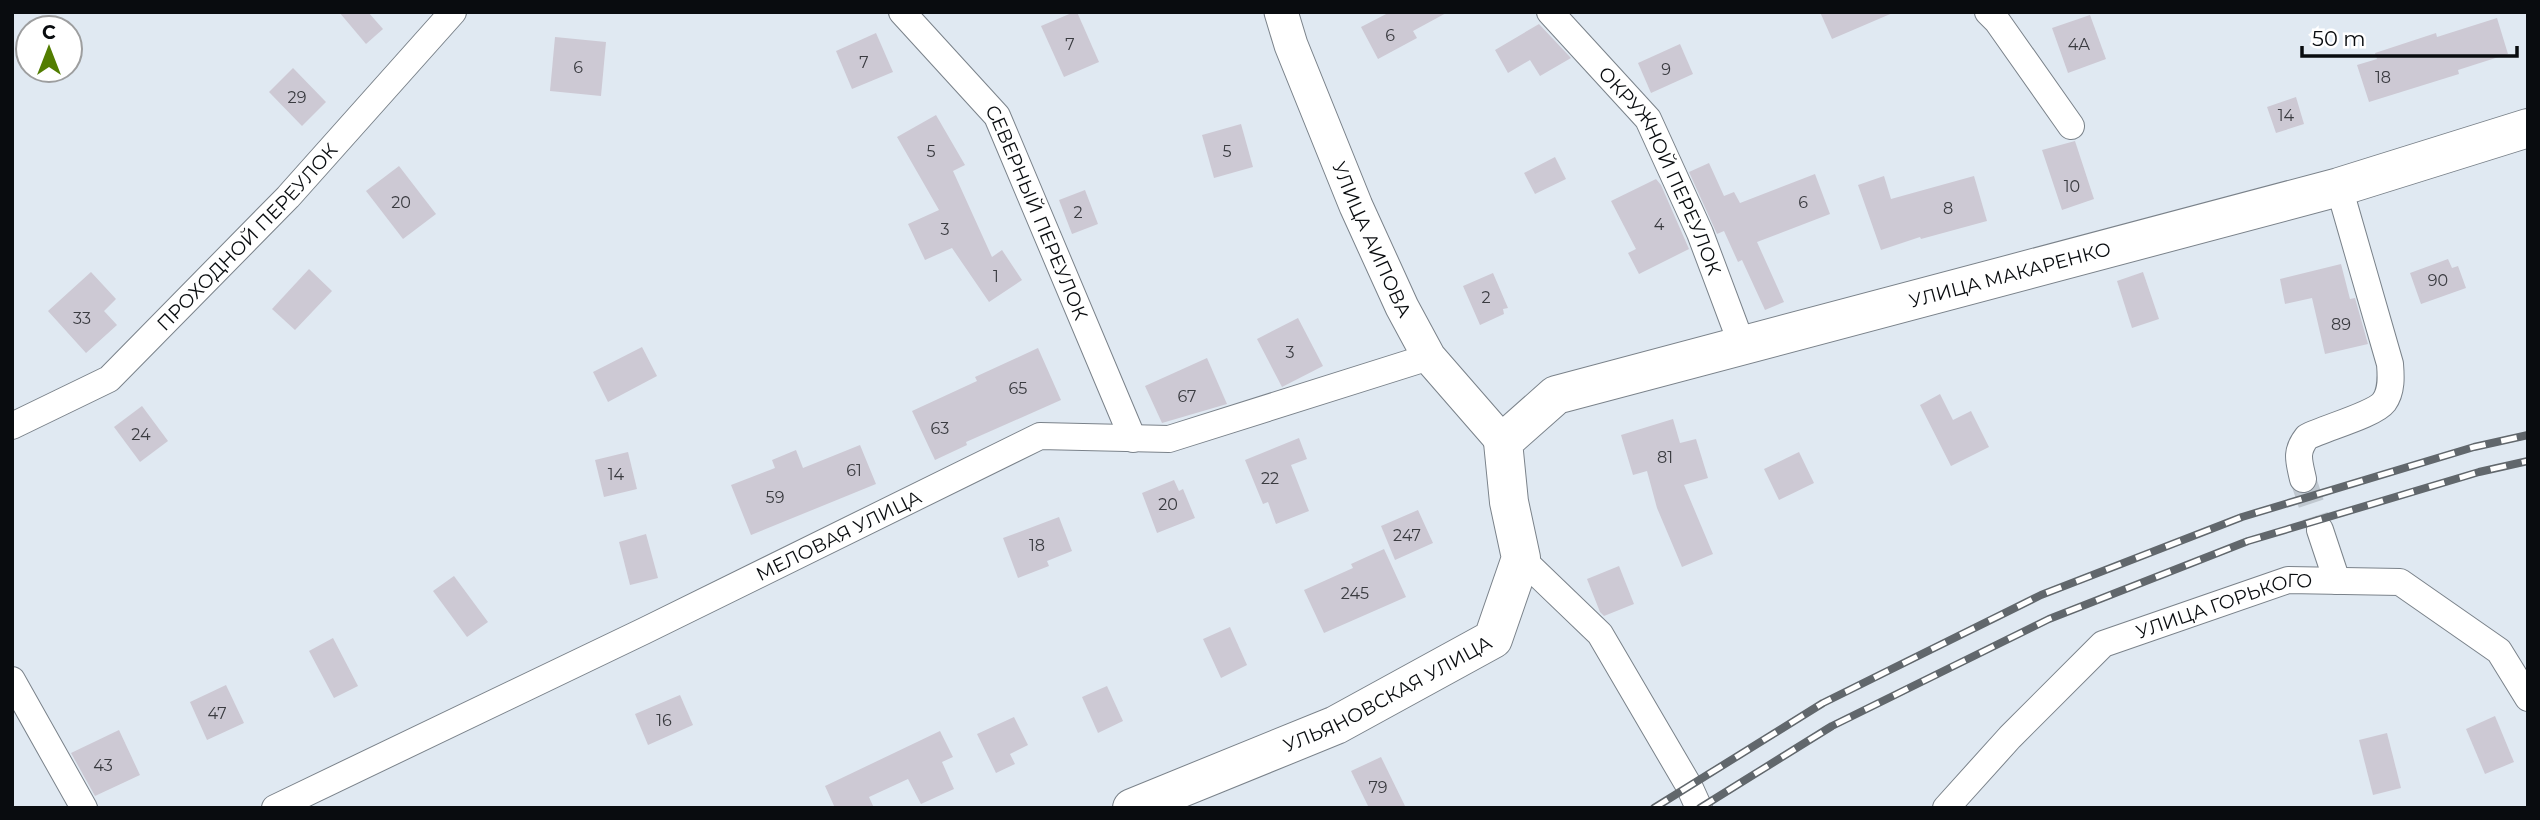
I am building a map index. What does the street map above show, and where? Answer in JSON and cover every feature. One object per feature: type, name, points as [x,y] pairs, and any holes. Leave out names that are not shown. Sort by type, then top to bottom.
[{"type":"main road","name":"УЛИЦА МАКАРЕНКО","points":[[1503,442],[1556,395],[2339,187],[2528,128]]},
{"type":"main road","points":[[1503,442],[1509,502],[1521,558]]},
{"type":"main road","name":"УЛЬЯНОВСКАЯ УЛИЦА","points":[[1132,808],[1336,725],[1493,639],[1521,558]]},
{"type":"street","name":"ПРОХОДНОЙ ПЕРЕУЛОК","points":[[12,425],[109,379],[288,197],[453,12]]},
{"type":"street","name":"СЕВЕРНЫЙ ПЕРЕУЛОК","points":[[902,12],[997,116],[1133,439]]},
{"type":"street","name":"УЛИЦА АИПОВА","points":[[1281,12],[1356,206],[1402,307],[1429,357],[1503,442]]},
{"type":"street","name":"ОКРУЖНОЙ ПЕРЕУЛОК","points":[[1550,12],[1648,119],[1700,233],[1742,345]]},
{"type":"street","points":[[1989,12],[2071,126]]},
{"type":"street","points":[[2303,479],[2297,455],[2307,437],[2374,410],[2385,402],[2391,384],[2390,364],[2339,187]]},
{"type":"street","name":"МЕЛОВАЯ УЛИЦА","points":[[275,808],[644,631],[1040,436],[1169,439],[1429,357]]},
{"type":"street","points":[[2320,530],[2337,581]]},
{"type":"street","points":[[1521,558],[1600,634],[1689,786],[1699,808]]},
{"type":"street","name":"УЛИЦА ГОРЬКОГО","points":[[1947,808],[2010,737],[2103,644],[2288,580],[2400,582],[2499,650],[2528,698]]},
{"type":"street","points":[[12,680],[84,808]]},
{"type":"building","points":[[339,12],[368,12],[383,29],[366,44]]},
{"type":"building","points":[[1077,12],[1099,62],[1064,77],[1041,26]]},
{"type":"building","points":[[1390,12],[1448,12],[1413,31],[1417,38],[1378,59],[1361,27]]},
{"type":"building","points":[[1820,12],[1895,12],[1832,39]]},
{"type":"building","points":[[2090,15],[2106,59],[2068,73],[2052,28]]},
{"type":"building","points":[[2497,18],[2508,54],[2458,70],[2459,74],[2369,102],[2357,65],[2377,59],[2375,53],[2436,33],[2437,37]]},
{"type":"building","points":[[1539,24],[1571,58],[1540,76],[1530,60],[1508,73],[1495,50]]},
{"type":"building","points":[[876,33],[893,72],[852,89],[836,51]]},
{"type":"building","points":[[555,37],[606,42],[601,96],[550,91]]},
{"type":"building","points":[[1680,44],[1693,74],[1651,93],[1638,63]]},
{"type":"building","points":[[293,68],[326,102],[302,126],[269,92]]},
{"type":"building","points":[[2296,97],[2304,124],[2276,133],[2267,107]]},
{"type":"building","points":[[936,115],[965,165],[953,171],[992,257],[1002,250],[1022,280],[989,302],[952,248],[925,260],[908,224],[939,210],[897,137]]},
{"type":"building","points":[[1241,124],[1253,167],[1214,178],[1202,135]]},
{"type":"building","points":[[2075,141],[2094,199],[2062,210],[2042,150]]},
{"type":"building","points":[[1555,157],[1566,179],[1535,194],[1524,173]]},
{"type":"building","points":[[1709,163],[1724,196],[1734,192],[1740,203],[1815,174],[1830,214],[1757,242],[1784,302],[1765,310],[1742,260],[1738,262],[1724,231],[1717,234],[1689,172]]},
{"type":"building","points":[[399,166],[436,214],[403,239],[366,191]]},
{"type":"building","points":[[1884,176],[1891,199],[1974,176],[1987,221],[1921,239],[1920,237],[1881,250],[1858,185]]},
{"type":"building","points":[[1656,179],[1689,249],[1639,274],[1628,253],[1636,249],[1611,201]]},
{"type":"building","points":[[1085,190],[1098,224],[1072,234],[1059,200]]},
{"type":"building","points":[[2448,259],[2452,268],[2458,266],[2466,288],[2421,304],[2410,273]]},
{"type":"building","points":[[2341,264],[2350,299],[2355,298],[2368,344],[2325,354],[2312,298],[2285,304],[2280,279]]},
{"type":"building","points":[[309,269],[332,291],[295,330],[272,309]]},
{"type":"building","points":[[91,272],[116,299],[104,311],[117,325],[86,353],[48,311]]},
{"type":"building","points":[[2143,272],[2159,319],[2132,328],[2117,281]]},
{"type":"building","points":[[1493,273],[1508,308],[1503,309],[1504,314],[1480,325],[1463,286]]},
{"type":"building","points":[[1298,318],[1323,366],[1282,387],[1257,339]]},
{"type":"building","points":[[642,347],[657,376],[608,402],[593,372]]},
{"type":"building","points":[[1038,348],[1061,400],[966,442],[967,445],[935,460],[912,411],[977,381],[975,377]]},
{"type":"building","points":[[1207,358],[1227,404],[1162,423],[1145,386]]},
{"type":"building","points":[[1940,394],[1953,420],[1971,411],[1989,447],[1951,466],[1920,405]]},
{"type":"building","points":[[142,406],[168,441],[140,462],[114,427]]},
{"type":"building","points":[[1673,419],[1680,443],[1696,439],[1708,478],[1684,485],[1713,554],[1682,567],[1657,508],[1647,471],[1633,475],[1621,435]]},
{"type":"building","points":[[1299,438],[1307,459],[1291,465],[1309,511],[1276,524],[1268,502],[1263,504],[1245,460]]},
{"type":"building","points":[[860,445],[876,484],[751,535],[731,485],[775,468],[772,460],[796,450],[803,468]]},
{"type":"building","points":[[628,452],[637,489],[604,497],[595,460]]},
{"type":"building","points":[[1799,452],[1814,483],[1779,500],[1764,469]]},
{"type":"building","points":[[1174,480],[1179,491],[1183,489],[1195,518],[1157,533],[1142,493]]},
{"type":"building","points":[[1418,510],[1433,543],[1395,560],[1381,526]]},
{"type":"building","points":[[1059,517],[1072,551],[1047,561],[1049,566],[1018,578],[1003,538]]},
{"type":"building","points":[[646,534],[658,578],[630,585],[619,542]]},
{"type":"building","points":[[1384,549],[1406,597],[1324,633],[1304,590],[1353,568],[1351,564]]},
{"type":"building","points":[[1619,566],[1634,604],[1604,616],[1587,579]]},
{"type":"building","points":[[454,576],[488,622],[467,637],[433,591]]},
{"type":"building","points":[[1230,627],[1247,665],[1221,678],[1203,639]]},
{"type":"building","points":[[333,638],[358,686],[334,698],[309,651]]},
{"type":"building","points":[[226,685],[244,723],[207,740],[190,702]]},
{"type":"building","points":[[1107,686],[1123,721],[1098,733],[1082,697]]},
{"type":"building","points":[[680,695],[693,725],[648,745],[635,714]]},
{"type":"building","points":[[2495,716],[2514,762],[2485,774],[2466,729]]},
{"type":"building","points":[[1014,717],[1028,745],[1010,754],[1015,764],[996,773],[977,734]]},
{"type":"building","points":[[119,730],[140,775],[95,796],[71,753]]},
{"type":"building","points":[[940,731],[953,757],[942,762],[954,789],[921,804],[908,779],[869,797],[874,808],[835,808],[825,786]]},
{"type":"building","points":[[2387,733],[2401,788],[2373,795],[2359,740]]},
{"type":"building","points":[[1381,757],[1406,808],[1369,808],[1351,771]]},
{"type":"tunnel","points":[[2303,479],[2320,530]]},
{"type":"railway","points":[[1654,808],[1823,703],[2041,595],[2242,517],[2474,447],[2528,435]]},
{"type":"railway","points":[[1700,808],[1832,726],[2049,619],[2248,541],[2479,472],[2528,461]]}]
